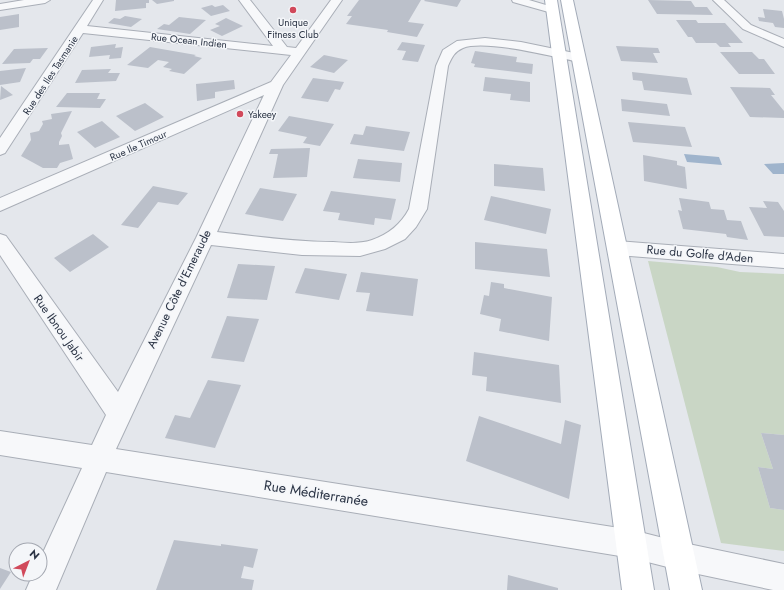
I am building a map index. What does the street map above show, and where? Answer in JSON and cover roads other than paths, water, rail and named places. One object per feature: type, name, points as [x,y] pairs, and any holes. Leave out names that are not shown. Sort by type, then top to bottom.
[{"type":"main road","points":[[557,4],[617,248],[686,590]]},
{"type":"main road","points":[[569,56],[638,590]]},
{"type":"street","points":[[0,7],[45,0]]},
{"type":"street","name":"Rue des Iles Tasmanie","points":[[0,150],[98,0]]},
{"type":"street","points":[[244,0],[291,51]]},
{"type":"street","name":"Avenue Côte d'Emeraude","points":[[41,590],[119,414],[204,238],[291,51],[337,0]]},
{"type":"street","points":[[517,0],[557,4]]},
{"type":"street","points":[[718,0],[746,27],[784,43]]},
{"type":"street","name":"Rue Ocean Indien","points":[[80,29],[291,51]]},
{"type":"street","points":[[204,238],[310,247],[361,249],[389,240],[406,228],[418,209],[442,66],[447,53],[461,44],[485,42],[521,46],[569,56]]},
{"type":"street","name":"Rue Ile Timour","points":[[0,205],[276,85]]},
{"type":"street","name":"Rue Ibnou Jabir","points":[[0,241],[119,414]]},
{"type":"street","name":"Rue du Golfe d'Aden","points":[[617,248],[784,261]]},
{"type":"street","name":"Rue Méditerranée","points":[[0,443],[632,544],[679,556],[784,578]]},
{"type":"water","points":[[684,154],[719,157],[722,165],[687,162]]},
{"type":"water","points":[[784,163],[784,174],[773,174],[764,164]]},
{"type":"place","name":"Unique Fitness Club","points":[[293,10]]},
{"type":"place","name":"Yakeey","points":[[240,114]]}]
